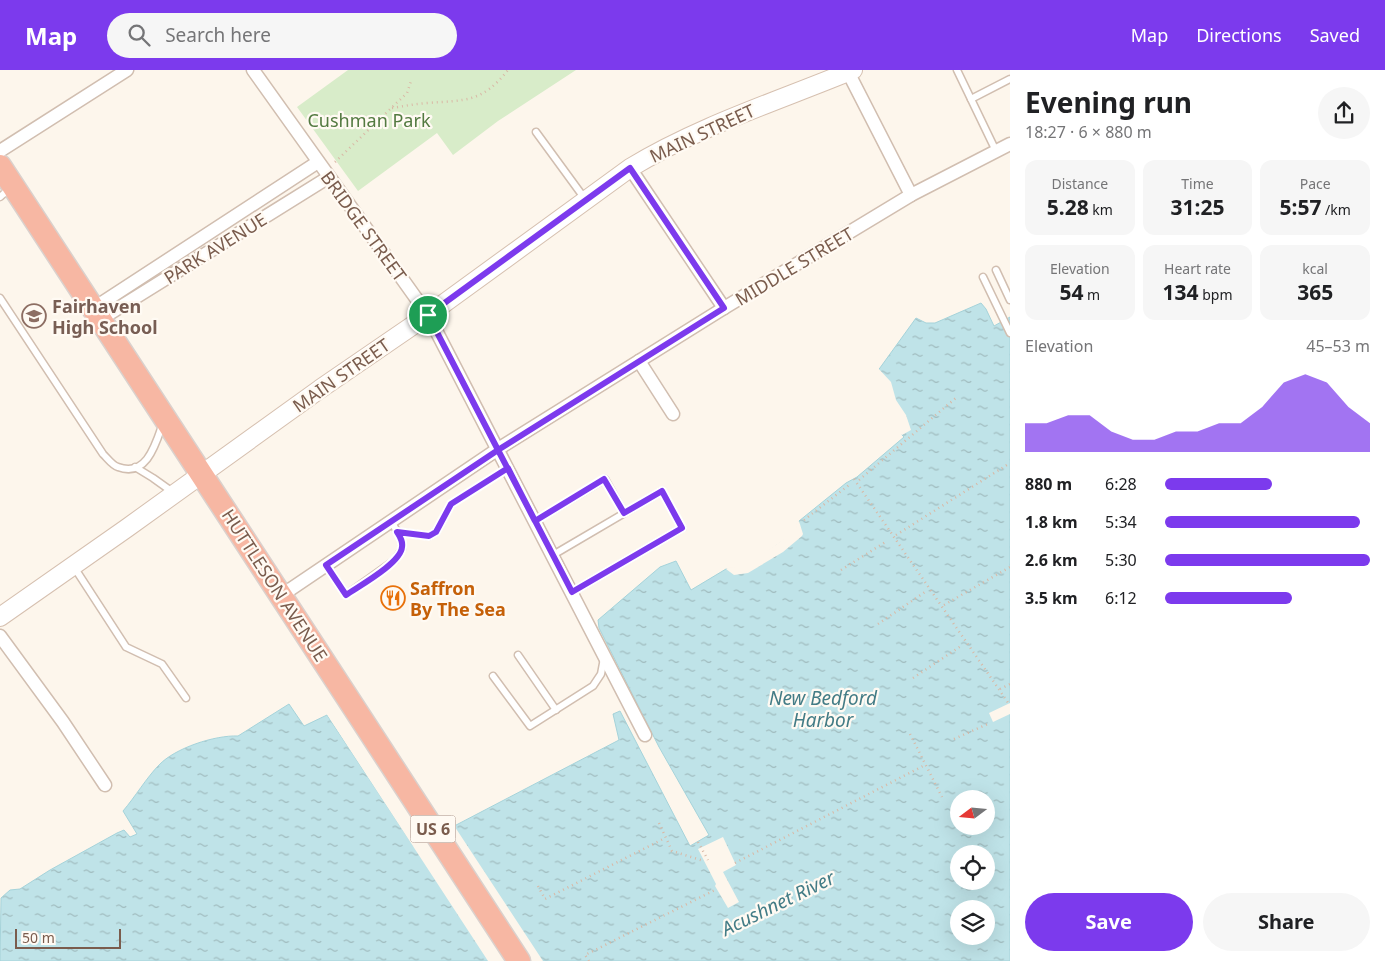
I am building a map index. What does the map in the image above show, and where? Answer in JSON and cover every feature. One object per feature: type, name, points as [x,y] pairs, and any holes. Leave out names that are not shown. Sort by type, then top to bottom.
[{"type":"highway","name":"US 6","points":[[0,166],[7,192],[97,314],[202,474]]},
{"type":"highway","name":"HUTTLESON AVENUE","points":[[202,474],[519,961]]},
{"type":"main road","name":"MAIN STREET","points":[[0,617],[428,315],[630,168],[661,150],[767,104],[851,71]]},
{"type":"street","points":[[0,152],[127,70]]},
{"type":"street","name":"BRIDGE STREET","points":[[253,70],[428,315],[645,735]]},
{"type":"street","points":[[851,71],[911,194]]},
{"type":"street","name":"MIDDLE STREET","points":[[282,595],[326,565],[394,527],[498,450],[724,308],[911,194],[1010,144]]},
{"type":"street","points":[[630,168],[724,308]]},
{"type":"street","points":[[97,314],[324,170]]},
{"type":"street","name":"PARK AVENUE","points":[[97,314],[324,170]]},
{"type":"street","points":[[639,361],[673,414]]},
{"type":"street","points":[[0,636],[57,714],[105,785]]},
{"type":"lane","points":[[957,70],[996,151]]},
{"type":"lane","points":[[971,99],[1010,79]]},
{"type":"lane","points":[[536,132],[585,200]]},
{"type":"lane","points":[[996,270],[1010,300]]},
{"type":"lane","points":[[983,277],[1010,333]]},
{"type":"lane","points":[[0,298],[103,454],[117,467],[131,470],[146,462],[152,452],[165,417]]},
{"type":"lane","points":[[135,467],[175,494]]},
{"type":"lane","points":[[394,527],[429,536],[436,532],[451,504],[508,468]]},
{"type":"lane","points":[[535,521],[604,479],[624,513]]},
{"type":"lane","points":[[553,556],[662,491],[682,528],[572,592]]},
{"type":"lane","points":[[326,565],[346,595],[395,560],[402,548],[401,538],[394,527]]},
{"type":"lane","points":[[73,566],[126,647],[162,664],[186,698]]},
{"type":"lane","points":[[493,676],[530,726],[593,686],[601,674],[604,654]]},
{"type":"lane","points":[[518,655],[556,710]]},
{"type":"path","points":[[392,108],[460,101],[476,97],[490,88],[508,70]]},
{"type":"path","points":[[324,170],[407,93],[411,81]]},
{"type":"path","points":[[844,489],[865,475],[957,397]]},
{"type":"path","points":[[841,570],[1010,463]]},
{"type":"path","points":[[856,480],[967,642],[1001,688],[1010,704]]},
{"type":"path","points":[[804,520],[849,485]]},
{"type":"path","points":[[882,544],[887,541]]},
{"type":"path","points":[[943,606],[1010,567]]},
{"type":"path","points":[[878,624],[930,588]]},
{"type":"path","points":[[920,596],[925,592]]},
{"type":"path","points":[[913,678],[967,642]]},
{"type":"path","points":[[955,649],[961,646]]},
{"type":"path","points":[[1001,688],[1010,684]]},
{"type":"path","points":[[954,739],[991,721]]},
{"type":"path","points":[[910,734],[942,797]]},
{"type":"path","points":[[735,863],[925,765]]},
{"type":"path","points":[[659,823],[672,851],[706,860],[698,842]]},
{"type":"path","points":[[538,886],[545,899],[665,838]]},
{"type":"path","points":[[589,961],[586,955],[717,889]]},
{"type":"green space","name":"Cushman Park","points":[[348,70],[576,70],[498,121],[453,155],[437,133],[358,191],[297,107]]},
{"type":"water","name":"New Bedford Harbor","points":[[981,303],[994,326],[1010,317],[1010,961],[0,961],[1,898],[10,890],[20,889],[117,833],[124,830],[130,837],[137,834],[123,811],[150,775],[166,759],[185,748],[207,740],[238,736],[289,704],[304,726],[327,715],[414,847],[619,740],[613,714],[620,711],[690,846],[709,835],[659,747],[599,628],[598,620],[660,567],[676,561],[691,590],[726,569],[736,571],[748,566],[799,529],[799,521],[846,483],[857,477],[904,437],[902,435],[904,431],[877,372],[916,318],[926,323],[935,323]]},
{"type":"pier","points":[[877,367],[891,382],[896,400],[906,415],[911,430],[902,435],[898,421],[889,407],[875,373]]},
{"type":"pier","points":[[799,521],[802,536],[783,552],[748,573],[734,575],[726,569],[747,564],[795,530],[797,528],[796,523]]},
{"type":"pier","points":[[1010,703],[1010,714],[993,722],[989,713]]},
{"type":"pier","points":[[326,713],[329,714],[414,844],[453,824],[543,961],[488,961]]},
{"type":"pier","points":[[723,837],[736,865],[723,872],[739,902],[728,908],[715,886],[716,884],[698,849]]},
{"type":"place","name":"Fairhaven High School","points":[[34,316]]},
{"type":"place","name":"Saffron By The Sea","points":[[393,598]]},
{"type":"route","points":[[428,315],[498,450],[326,565],[346,595],[395,560],[402,548],[401,538],[397,532],[419,536],[429,536],[436,532],[451,504],[508,468],[535,521],[553,556],[572,592],[682,528],[662,491],[624,513],[604,479],[535,521],[498,450],[724,308],[630,168],[428,315]]},
{"type":"water label","name":"Acushnet River","points":[[778,903]]}]
